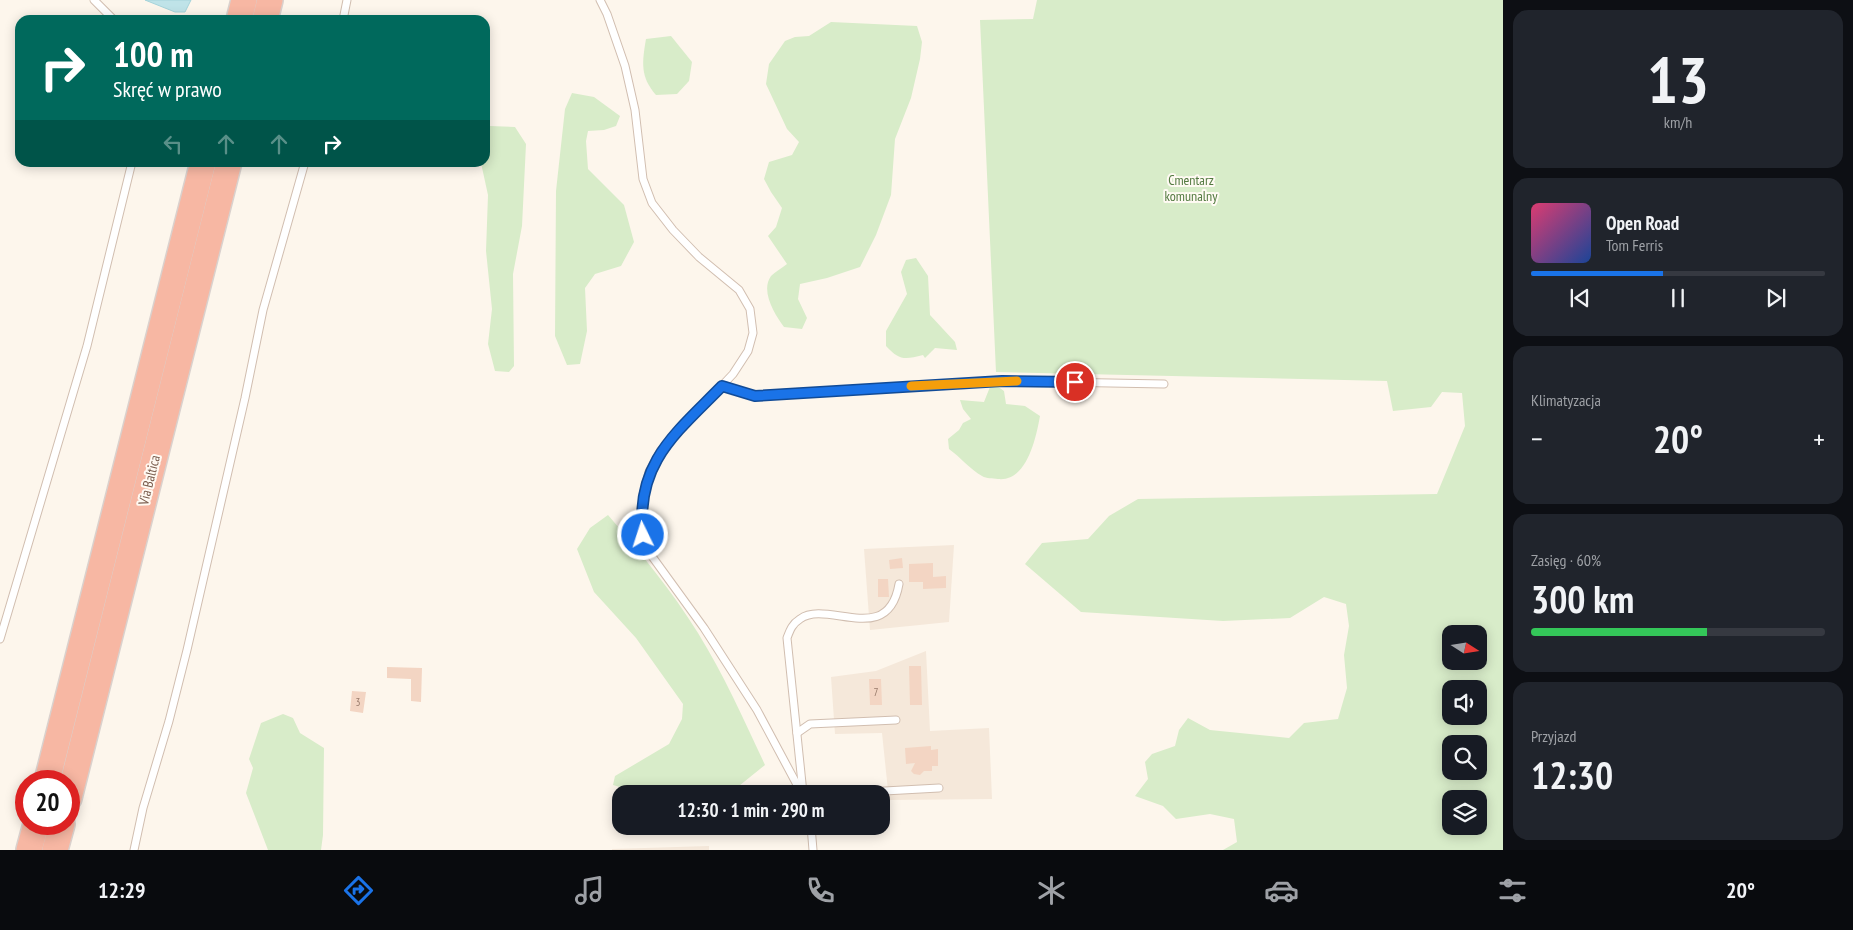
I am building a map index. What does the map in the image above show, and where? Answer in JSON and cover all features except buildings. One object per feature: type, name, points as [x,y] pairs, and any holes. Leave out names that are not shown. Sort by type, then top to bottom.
[{"type":"highway","points":[[240,15],[244,0]]},
{"type":"highway","points":[[266,15],[270,0]]},
{"type":"highway","name":"Via Baltica","points":[[50,770],[202,167]]},
{"type":"highway","name":"Via Baltica","points":[[76,770],[228,167]]},
{"type":"highway","points":[[30,850],[33,835]]},
{"type":"highway","points":[[55,850],[59,835]]},
{"type":"lane","points":[[94,0],[109,15]]},
{"type":"lane","points":[[345,15],[347,0]]},
{"type":"lane","points":[[600,0],[607,14],[625,66],[635,110],[643,180],[652,203],[673,230],[699,257],[739,290],[750,309],[754,332],[748,351],[722,386],[661,450],[649,472],[643,495],[641,516],[643,535],[651,555],[704,628],[757,710],[797,785]]},
{"type":"lane","points":[[0,639],[87,346],[131,167]]},
{"type":"lane","points":[[134,850],[143,808],[169,721],[188,643],[243,408],[263,310],[304,167]]},
{"type":"lane","points":[[722,386],[755,396],[1002,381],[1164,384]]},
{"type":"lane","points":[[801,785],[787,638],[792,625],[800,618],[812,614],[860,619],[874,616],[891,607],[897,597],[899,584]]},
{"type":"lane","points":[[797,734],[810,724],[896,720]]},
{"type":"lane","points":[[890,791],[939,788]]},
{"type":"lane","points":[[812,835],[813,850]]},
{"type":"shaded area","points":[[954,545],[949,622],[870,630],[864,549]]},
{"type":"shaded area","points":[[926,651],[930,731],[989,728],[992,799],[890,800],[890,785],[887,785],[882,733],[835,734],[831,677],[876,671]]},
{"type":"shaded area","points":[[709,846],[709,850],[612,850],[612,849]]},
{"type":"green space","name":"Cmentarz komunalny","points":[[1037,0],[1503,0],[1503,850],[1223,850],[1237,842],[1234,819],[1210,814],[1176,819],[1163,806],[1135,796],[1148,779],[1145,762],[1152,754],[1175,746],[1179,730],[1188,718],[1210,730],[1289,738],[1304,723],[1338,719],[1347,688],[1344,655],[1349,626],[1346,604],[1324,597],[1290,618],[1223,621],[1081,612],[1025,564],[1042,543],[1088,539],[1109,516],[1138,499],[1437,494],[1465,426],[1462,393],[1442,392],[1431,407],[1393,411],[1387,381],[996,372],[980,20],[1033,19]]},
{"type":"green space","points":[[831,22],[917,26],[922,42],[920,59],[911,98],[895,139],[891,195],[876,235],[860,267],[827,278],[800,284],[798,299],[807,318],[802,329],[784,327],[773,310],[767,289],[771,276],[787,264],[768,236],[776,227],[782,208],[764,179],[769,162],[792,155],[799,142],[787,129],[766,84],[769,64],[785,41],[795,37],[809,36]]},
{"type":"green space","points":[[671,36],[692,62],[689,81],[677,94],[656,95],[647,82],[645,75],[644,55],[646,39]]},
{"type":"green space","points":[[572,93],[594,97],[620,116],[616,126],[604,130],[588,131],[586,141],[588,169],[624,205],[634,242],[621,266],[595,274],[585,288],[587,331],[580,364],[567,365],[555,336],[556,191],[565,109]]},
{"type":"green space","points":[[490,126],[515,127],[526,144],[522,226],[513,274],[514,366],[509,372],[495,371],[488,344],[492,309],[486,251],[488,195],[482,167],[490,167]]},
{"type":"green space","points":[[916,258],[928,276],[930,315],[955,342],[957,350],[935,348],[925,358],[923,355],[902,358],[886,346],[886,331],[907,294],[901,272],[906,260]]},
{"type":"green space","points":[[997,386],[1004,391],[1006,404],[1025,406],[1040,416],[1033,446],[1023,466],[1016,474],[1008,478],[998,479],[984,477],[973,470],[949,449],[948,439],[959,430],[963,423],[971,419],[963,409],[960,400],[984,402],[990,387]]},
{"type":"green space","points":[[608,515],[655,572],[698,633],[725,681],[765,765],[740,785],[613,785],[615,776],[669,744],[682,719],[683,704],[636,638],[594,592],[577,549],[590,528]]},
{"type":"green space","points":[[283,714],[293,718],[300,733],[324,748],[323,835],[321,850],[268,850],[246,793],[253,768],[249,759],[261,723]]},
{"type":"water","points":[[145,0],[191,0],[185,12],[175,12]]},
{"type":"slow traffic","points":[[911,386],[1017,381]]},
{"type":"route","points":[[643,535],[641,516],[643,495],[649,472],[661,450],[722,386],[755,396],[1002,381],[1075,382]]}]
